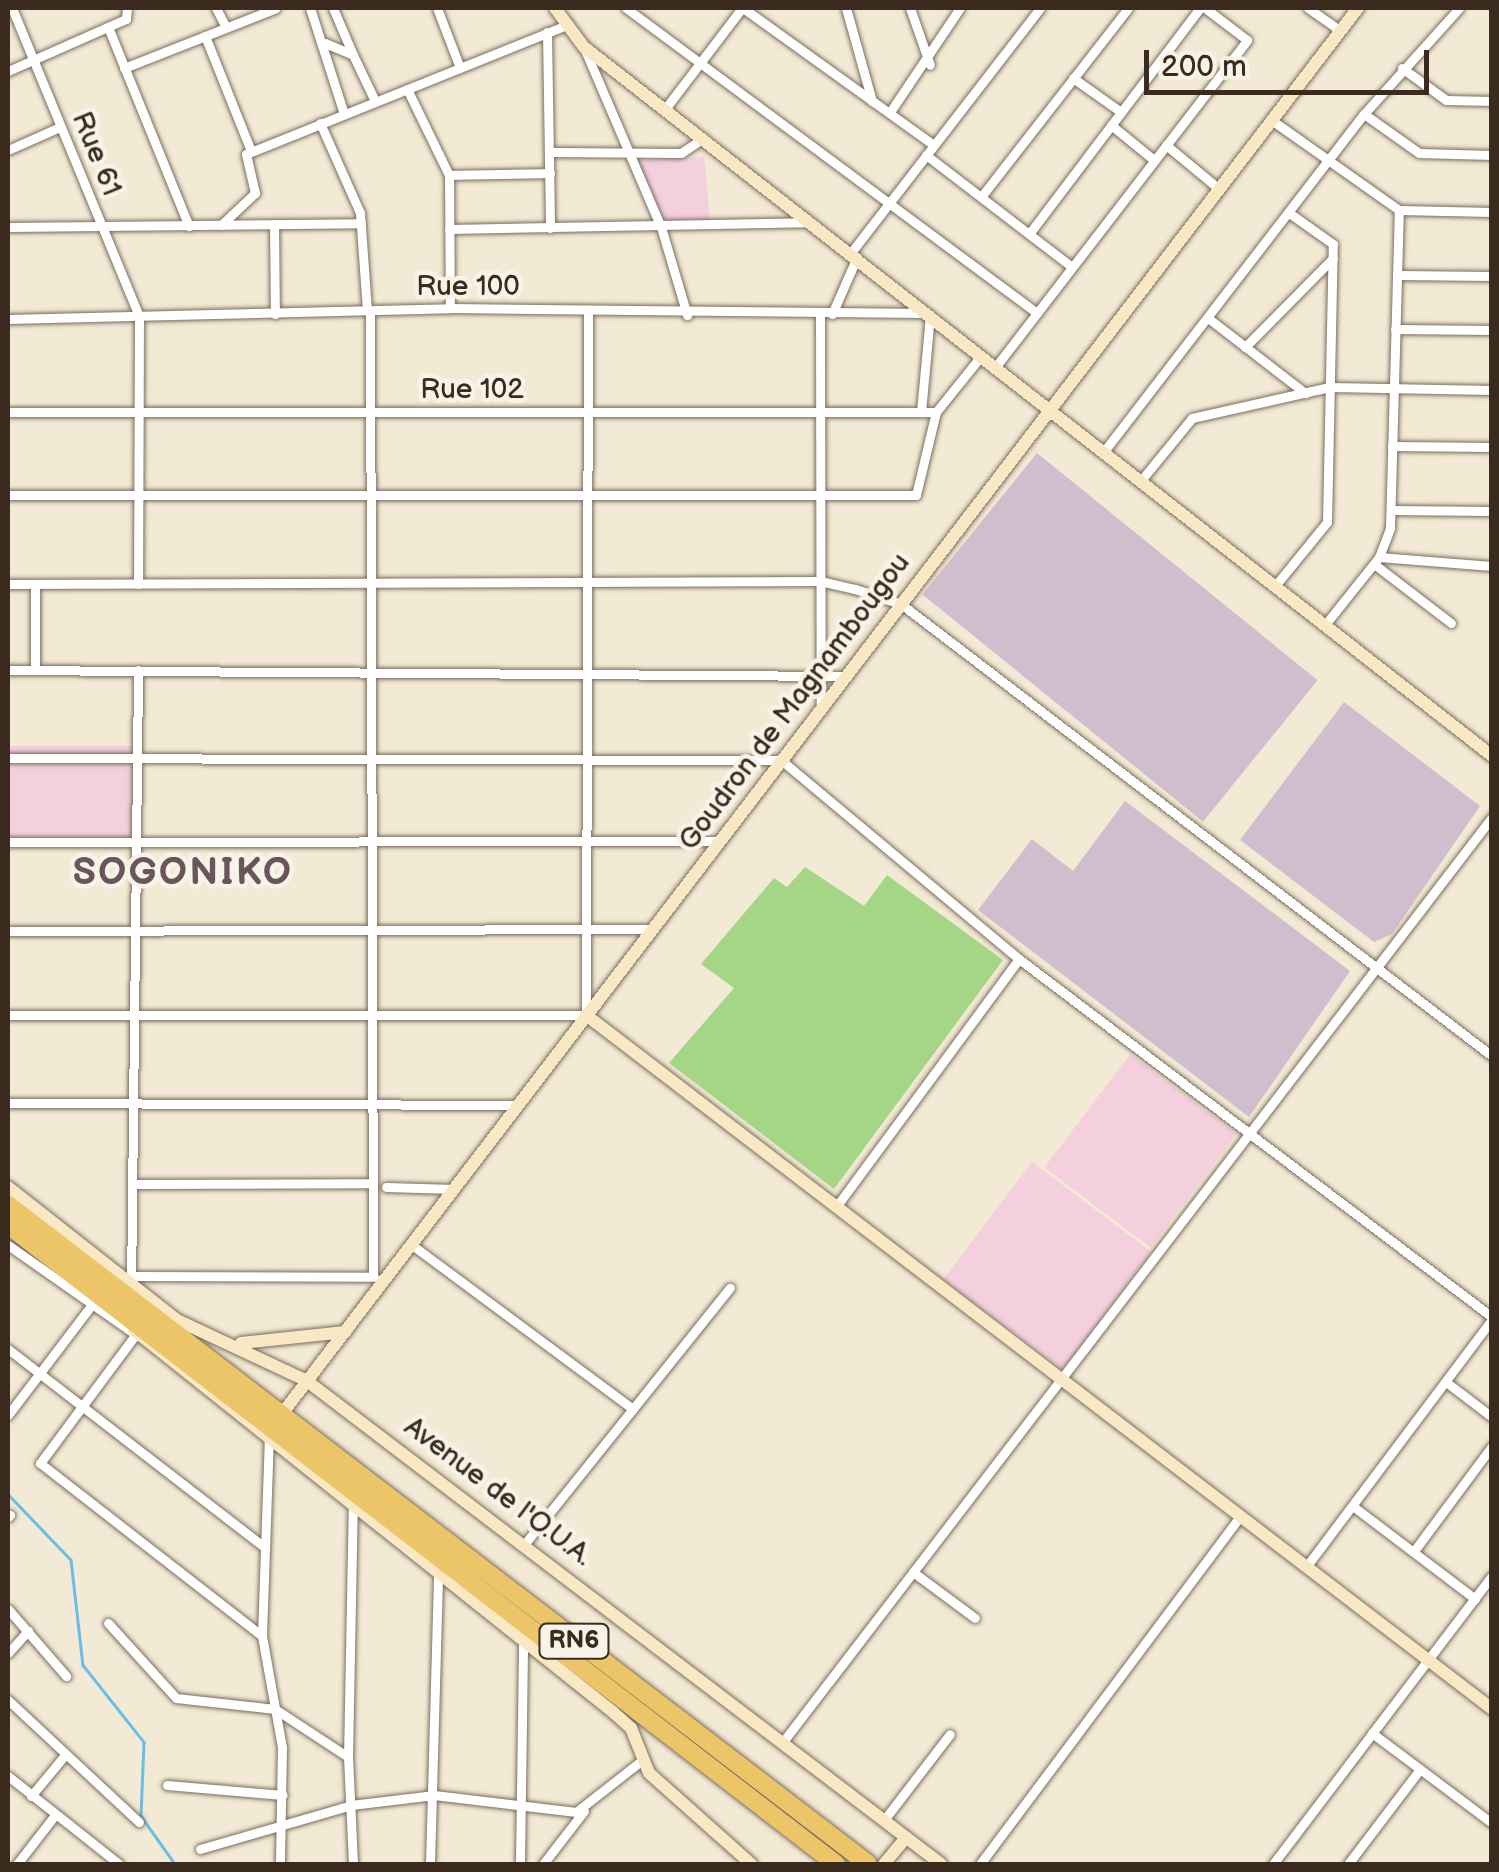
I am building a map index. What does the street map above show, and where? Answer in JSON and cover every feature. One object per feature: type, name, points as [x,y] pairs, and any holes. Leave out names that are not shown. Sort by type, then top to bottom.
[{"type":"highway","name":"Avenue de l'O.U.A.","points":[[8,1205],[128,1292],[273,1428],[836,1864]]},
{"type":"highway","name":"Avenue de l'O.U.A.","points":[[8,1225],[128,1292]]},
{"type":"highway","name":"Avenue de l'O.U.A.","points":[[273,1428],[868,1864]]},
{"type":"street","name":"Rue 61","points":[[12,8],[140,316]]},
{"type":"street","points":[[8,71],[126,19],[126,8]]},
{"type":"street","points":[[216,8],[224,26]]},
{"type":"street","points":[[124,68],[276,8]]},
{"type":"street","points":[[310,8],[325,43],[344,114]]},
{"type":"street","points":[[333,8],[375,102]]},
{"type":"street","points":[[437,8],[460,68]]},
{"type":"street","points":[[555,8],[584,48],[662,228],[688,315]]},
{"type":"street","points":[[626,8],[892,200],[1038,313]]},
{"type":"street","points":[[666,109],[743,8],[934,145]]},
{"type":"street","points":[[846,8],[872,101]]},
{"type":"street","points":[[910,8],[930,65]]},
{"type":"street","points":[[890,112],[930,65],[960,8]]},
{"type":"street","points":[[832,314],[855,252],[1040,8]]},
{"type":"street","points":[[981,197],[1128,8]]},
{"type":"street","points":[[997,365],[1247,40],[1202,8],[1029,234]]},
{"type":"street","points":[[1308,8],[1339,30]]},
{"type":"street","name":"Goudron de Magnambougou","points":[[273,1428],[345,1332],[378,1280],[412,1245],[1358,8]]},
{"type":"street","points":[[1105,450],[1292,216],[1364,114],[1459,8]]},
{"type":"street","points":[[221,225],[256,193],[244,162],[251,151],[567,25]]},
{"type":"street","points":[[108,26],[189,226]]},
{"type":"street","points":[[547,32],[550,228]]},
{"type":"street","points":[[205,36],[251,151]]},
{"type":"street","points":[[325,43],[353,55]]},
{"type":"street","points":[[584,48],[855,252],[1492,756]]},
{"type":"street","points":[[1402,68],[1446,100],[1492,101]]},
{"type":"street","points":[[1073,78],[1121,112]]},
{"type":"street","points":[[407,88],[449,175],[450,308]]},
{"type":"street","points":[[1364,114],[1419,153],[1492,155]]},
{"type":"street","points":[[1270,120],[1399,210],[1492,212]]},
{"type":"street","points":[[128,1292],[378,1280],[372,1184],[368,311],[360,223],[320,124]]},
{"type":"street","points":[[1111,125],[1154,160]]},
{"type":"street","points":[[8,150],[60,127]]},
{"type":"street","points":[[550,152],[681,153],[704,138]]},
{"type":"street","points":[[1166,145],[1218,188]]},
{"type":"street","points":[[926,155],[1072,266]]},
{"type":"street","points":[[449,175],[550,173]]},
{"type":"street","points":[[1324,626],[1376,560],[1391,510],[1399,210]]},
{"type":"street","points":[[1275,586],[1326,522],[1333,244],[1292,216]]},
{"type":"street","points":[[449,229],[662,228],[816,222]]},
{"type":"street","points":[[8,227],[103,232],[360,223]]},
{"type":"street","points":[[274,224],[274,314]]},
{"type":"street","points":[[1245,346],[1332,258]]},
{"type":"street","points":[[1397,275],[1492,276]]},
{"type":"street","name":"Rue 100","points":[[8,319],[450,308],[688,315],[930,312]]},
{"type":"street","points":[[586,1015],[588,312]]},
{"type":"street","points":[[922,412],[930,312]]},
{"type":"street","points":[[820,314],[821,708]]},
{"type":"street","points":[[138,584],[140,316]]},
{"type":"street","points":[[1208,318],[1305,393]]},
{"type":"street","points":[[1396,329],[1492,330]]},
{"type":"street","points":[[8,495],[916,495],[936,412],[983,354]]},
{"type":"street","points":[[1142,478],[1192,418],[1330,387],[1492,390]]},
{"type":"street","name":"Rue 102","points":[[8,412],[936,412]]},
{"type":"street","points":[[1392,446],[1492,447]]},
{"type":"street","points":[[1391,510],[1492,511]]},
{"type":"street","points":[[1376,560],[1492,566]]},
{"type":"street","points":[[1376,560],[1451,623]]},
{"type":"street","points":[[8,584],[820,581],[902,604],[1492,1056]]},
{"type":"street","points":[[35,584],[35,670]]},
{"type":"street","points":[[8,670],[820,670],[846,676]]},
{"type":"street","points":[[138,670],[138,1184],[128,1292],[136,1337],[40,1463],[262,1636]]},
{"type":"street","points":[[8,758],[138,754],[370,760],[781,760],[1019,959],[1492,1318],[1306,1567]]},
{"type":"street","points":[[782,1743],[1492,817]]},
{"type":"street","points":[[8,842],[720,842]]},
{"type":"street","points":[[8,930],[654,929]]},
{"type":"street","points":[[836,1207],[1019,959]]},
{"type":"street","points":[[8,1015],[586,1015],[1492,1709]]},
{"type":"street","points":[[8,1104],[518,1105]]},
{"type":"street","points":[[138,1184],[372,1184]]},
{"type":"street","name":"Avenue de l'O.U.A.","points":[[8,1186],[128,1292],[177,1320],[307,1381],[942,1864]]},
{"type":"street","points":[[386,1187],[454,1189]]},
{"type":"street","name":"Avenue de l'O.U.A.","points":[[8,1245],[90,1307],[273,1428],[353,1507],[631,1728],[641,1760],[751,1864]]},
{"type":"street","points":[[412,1245],[633,1409]]},
{"type":"street","points":[[524,1546],[730,1288]]},
{"type":"street","points":[[8,1415],[90,1307]]},
{"type":"street","points":[[233,1343],[345,1332]]},
{"type":"street","points":[[8,1349],[262,1545]]},
{"type":"street","points":[[1446,1382],[1492,1417]]},
{"type":"street","points":[[273,1428],[262,1545],[262,1636],[275,1709],[283,1795],[280,1864]]},
{"type":"street","points":[[1414,1551],[1492,1446]]},
{"type":"street","points":[[353,1507],[348,1757],[353,1864]]},
{"type":"street","points":[[1354,1507],[1474,1598]]},
{"type":"street","points":[[980,1864],[1240,1516]]},
{"type":"street","points":[[913,1572],[975,1618]]},
{"type":"street","points":[[430,1864],[438,1574]]},
{"type":"street","points":[[1273,1864],[1492,1576]]},
{"type":"street","points":[[8,1609],[66,1676]]},
{"type":"street","points":[[108,1623],[176,1698],[275,1709],[348,1757]]},
{"type":"street","points":[[8,1653],[28,1631]]},
{"type":"street","points":[[520,1864],[516,1807],[523,1641]]},
{"type":"street","points":[[8,1700],[139,1822]]},
{"type":"street","points":[[1372,1733],[1492,1823]]},
{"type":"street","points":[[884,1820],[950,1734]]},
{"type":"street","points":[[31,1796],[65,1755]]},
{"type":"street","points":[[543,1864],[586,1807],[641,1760]]},
{"type":"street","points":[[1352,1863],[1420,1769]]},
{"type":"street","points":[[8,1776],[117,1864]]},
{"type":"street","points":[[167,1785],[283,1795]]},
{"type":"street","points":[[200,1849],[283,1828],[351,1805],[434,1795],[516,1807],[586,1807]]},
{"type":"street","points":[[17,1864],[56,1815]]},
{"type":"street","points":[[884,1864],[906,1838]]},
{"type":"shaded area","points":[[704,157],[710,221],[664,223],[634,161]]},
{"type":"shaded area","points":[[1037,453],[1318,680],[1203,822],[922,594]]},
{"type":"shaded area","points":[[1344,702],[1480,806],[1392,934],[1374,942],[1240,840]]},
{"type":"shaded area","points":[[8,746],[136,746],[136,840],[8,840]]},
{"type":"shaded area","points":[[1125,801],[1350,971],[1249,1117],[978,910],[1032,839],[1073,871]]},
{"type":"shaded area","points":[[1130,1054],[1236,1134],[1151,1247],[1045,1167]]},
{"type":"shaded area","points":[[1032,1162],[1151,1252],[1063,1369],[944,1279]]},
{"type":"green space","points":[[805,867],[864,906],[887,875],[1003,960],[834,1189],[669,1063],[734,988],[701,964],[774,878],[787,887]]},
{"type":"waterway","points":[[8,1494],[71,1560],[83,1665],[144,1742],[141,1816],[175,1864]]},
{"type":"district","name":"SOGONIKO","points":[[183,873]]}]
